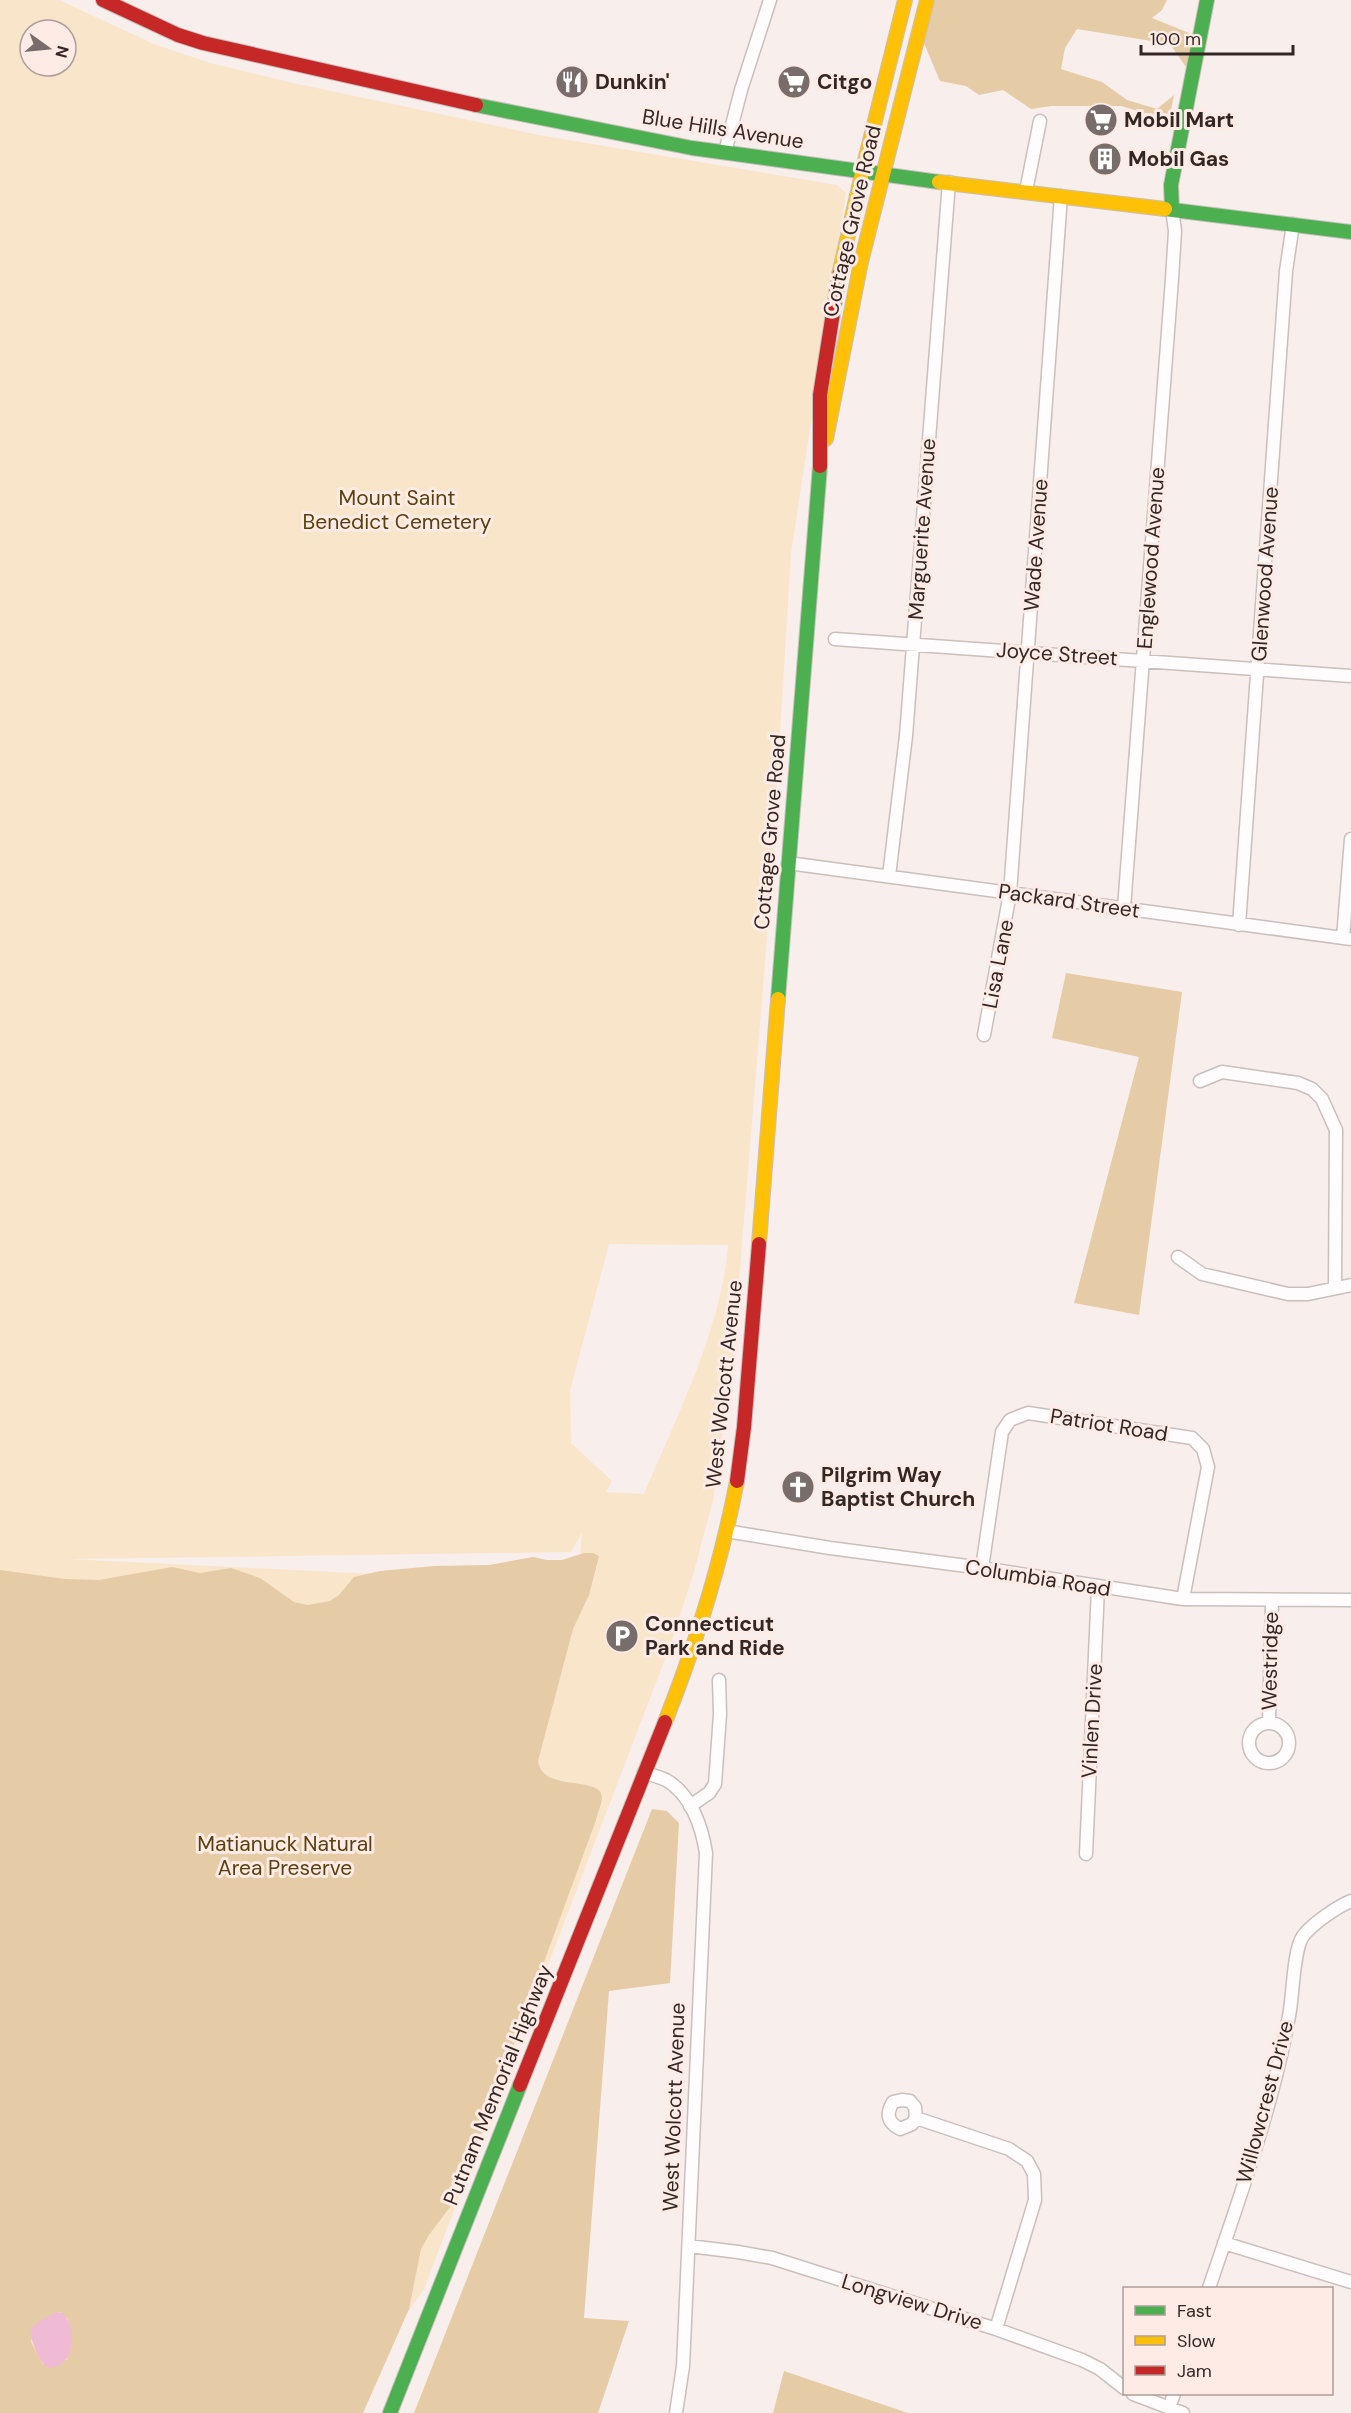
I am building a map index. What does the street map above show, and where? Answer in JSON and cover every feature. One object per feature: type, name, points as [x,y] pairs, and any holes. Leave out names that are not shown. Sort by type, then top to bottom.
[{"type":"main road","name":"Blue Hills Avenue","points":[[103,0],[120,4],[178,35],[237,52],[639,138],[883,175],[1351,232]]},
{"type":"main road","name":"Cottage Grove Road","points":[[762,1215],[821,452],[817,430],[828,339],[841,262],[905,0]]},
{"type":"main road","name":"Cottage Grove Road","points":[[821,452],[829,431],[861,262],[927,0]]},
{"type":"main road","points":[[1172,209],[1170,194],[1207,0]]},
{"type":"main road","name":"West Wolcott Avenue","points":[[644,1773],[703,1620],[726,1531],[743,1441],[762,1215]]},
{"type":"main road","name":"Putnam Memorial Highway","points":[[390,2413],[644,1773]]},
{"type":"street","points":[[725,152],[741,90],[770,0]]},
{"type":"street","points":[[1026,191],[1040,121]]},
{"type":"street","name":"Marguerite Avenue","points":[[889,876],[901,788],[949,182]]},
{"type":"street","name":"Wade Avenue","points":[[1010,893],[1061,196]]},
{"type":"street","name":"Englewood Avenue","points":[[1124,908],[1172,279],[1175,224],[1172,209]]},
{"type":"street","name":"Glenwood Avenue","points":[[1239,925],[1286,270],[1293,224]]},
{"type":"street","name":"Joyce Street","points":[[835,639],[1028,651],[1351,676]]},
{"type":"street","points":[[1347,938],[1351,839]]},
{"type":"street","name":"Packard Street","points":[[788,863],[1347,938]]},
{"type":"street","name":"Lisa Lane","points":[[984,1035],[997,974],[1010,893]]},
{"type":"street","points":[[1200,1081],[1222,1072],[1233,1073],[1298,1083],[1312,1089],[1322,1099],[1336,1130],[1335,1287]]},
{"type":"street","points":[[1178,1257],[1202,1274],[1288,1294],[1308,1294],[1351,1285]]},
{"type":"street","name":"Patriot Road","points":[[982,1568],[1002,1432],[1010,1420],[1028,1413],[1192,1438],[1203,1449],[1208,1467],[1183,1599]]},
{"type":"street","name":"Columbia Road","points":[[726,1531],[1183,1599],[1351,1600]]},
{"type":"street","name":"Vinlen Drive","points":[[1086,1854],[1098,1588]]},
{"type":"street","name":"Westridge","points":[[1269,1722],[1272,1601]]},
{"type":"street","points":[[690,1806],[709,1794],[715,1784],[720,1714],[719,1680]]},
{"type":"street","name":"West Wolcott Avenue","points":[[644,1773],[667,1781],[690,1806],[703,1835],[706,1872],[683,2366],[676,2413]]},
{"type":"street","name":"Willowcrest Drive","points":[[1210,2287],[1274,2085],[1289,2016],[1295,1965],[1302,1936],[1337,1907],[1351,1901]]},
{"type":"street","points":[[916,2118],[1008,2149],[1027,2161],[1034,2174],[1035,2200],[996,2329]]},
{"type":"street","points":[[1224,2243],[1351,2282]]},
{"type":"street","name":"Longview Drive","points":[[689,2247],[772,2258],[996,2329],[1083,2360],[1100,2369],[1123,2386]]},
{"type":"street","points":[[1136,2395],[1183,2413]]},
{"type":"street","points":[[1169,2408],[1174,2395]]},
{"type":"green space","name":"Mount Saint Benedict Cemetery","points":[[0,0],[59,0],[154,44],[210,63],[293,83],[539,135],[837,185],[846,193],[791,553],[769,914],[732,1366],[713,1500],[693,1575],[670,1646],[424,2289],[338,2413],[0,2413]],"holes":[[[609,1244],[728,1245],[717,1308],[707,1340],[683,1404],[644,1494],[606,1492],[612,1481],[571,1443],[570,1391]],[[582,1533],[578,1584],[68,1559],[571,1552]]]},
{"type":"green space","points":[[933,0],[1167,0],[1162,10],[1152,18],[1194,35],[1188,70],[1170,44],[1077,29],[1065,48],[1061,69],[1102,82],[1127,100],[1157,109],[1174,95],[1169,120],[1121,106],[1051,106],[1031,109],[1003,90],[979,95],[966,86],[940,81],[923,41]]},
{"type":"green space","points":[[1066,973],[1182,992],[1139,1315],[1074,1303],[1139,1057],[1052,1038]]},
{"type":"green space","name":"Matianuck Natural Area Preserve","points":[[584,1553],[599,1556],[589,1595],[573,1629],[538,1761],[542,1771],[550,1777],[599,1790],[602,1797],[601,1803],[465,2178],[456,2199],[421,2249],[409,2309],[363,2413],[0,2413],[0,1570],[65,1579],[99,1580],[172,1567],[200,1573],[231,1568],[260,1578],[294,1602],[308,1605],[330,1601],[339,1595],[354,1577],[380,1571],[434,1566],[489,1565],[533,1557],[562,1560]],"holes":[[[60,2312],[68,2319],[71,2343],[67,2360],[43,2364],[31,2342],[34,2327]]]},
{"type":"green space","points":[[652,1809],[667,1811],[679,1823],[670,1983],[609,1991],[584,2318],[629,2321],[598,2413],[414,2413]]},
{"type":"green space","points":[[784,2371],[908,2413],[773,2413]]},
{"type":"shaded area","points":[[57,2312],[63,2313],[68,2320],[71,2328],[71,2346],[64,2362],[49,2368],[37,2353],[31,2331],[37,2323]]},
{"type":"traffic: fast","points":[[1172,209],[1171,185],[1207,0]]},
{"type":"traffic: fast","points":[[476,105],[692,148],[939,182]]},
{"type":"traffic: fast","points":[[1165,209],[1351,232]]},
{"type":"traffic: fast","points":[[778,999],[820,466]]},
{"type":"traffic: fast","points":[[390,2413],[520,2085]]},
{"type":"traffic: slow","points":[[839,275],[905,0]]},
{"type":"traffic: slow","points":[[826,439],[861,262],[927,0]]},
{"type":"traffic: slow","points":[[939,182],[1165,209]]},
{"type":"traffic: slow","points":[[759,1244],[778,999]]},
{"type":"traffic: slow","points":[[665,1722],[707,1603],[737,1481]]},
{"type":"traffic: jam","points":[[103,0],[178,35],[203,43],[476,105]]},
{"type":"traffic: jam","points":[[820,466],[820,395],[839,275]]},
{"type":"traffic: jam","points":[[737,1481],[744,1427],[759,1244]]},
{"type":"traffic: jam","points":[[520,2085],[665,1722]]},
{"type":"place","name":"Dunkin'","points":[[572,82]]},
{"type":"place","name":"Citgo","points":[[794,82]]},
{"type":"place","name":"Mobil Mart","points":[[1101,120]]},
{"type":"place","name":"Mobil Gas","points":[[1105,159]]},
{"type":"place","name":"Pilgrim Way Baptist Church","points":[[798,1487]]},
{"type":"place","name":"Connecticut Park and Ride","points":[[622,1636]]}]
